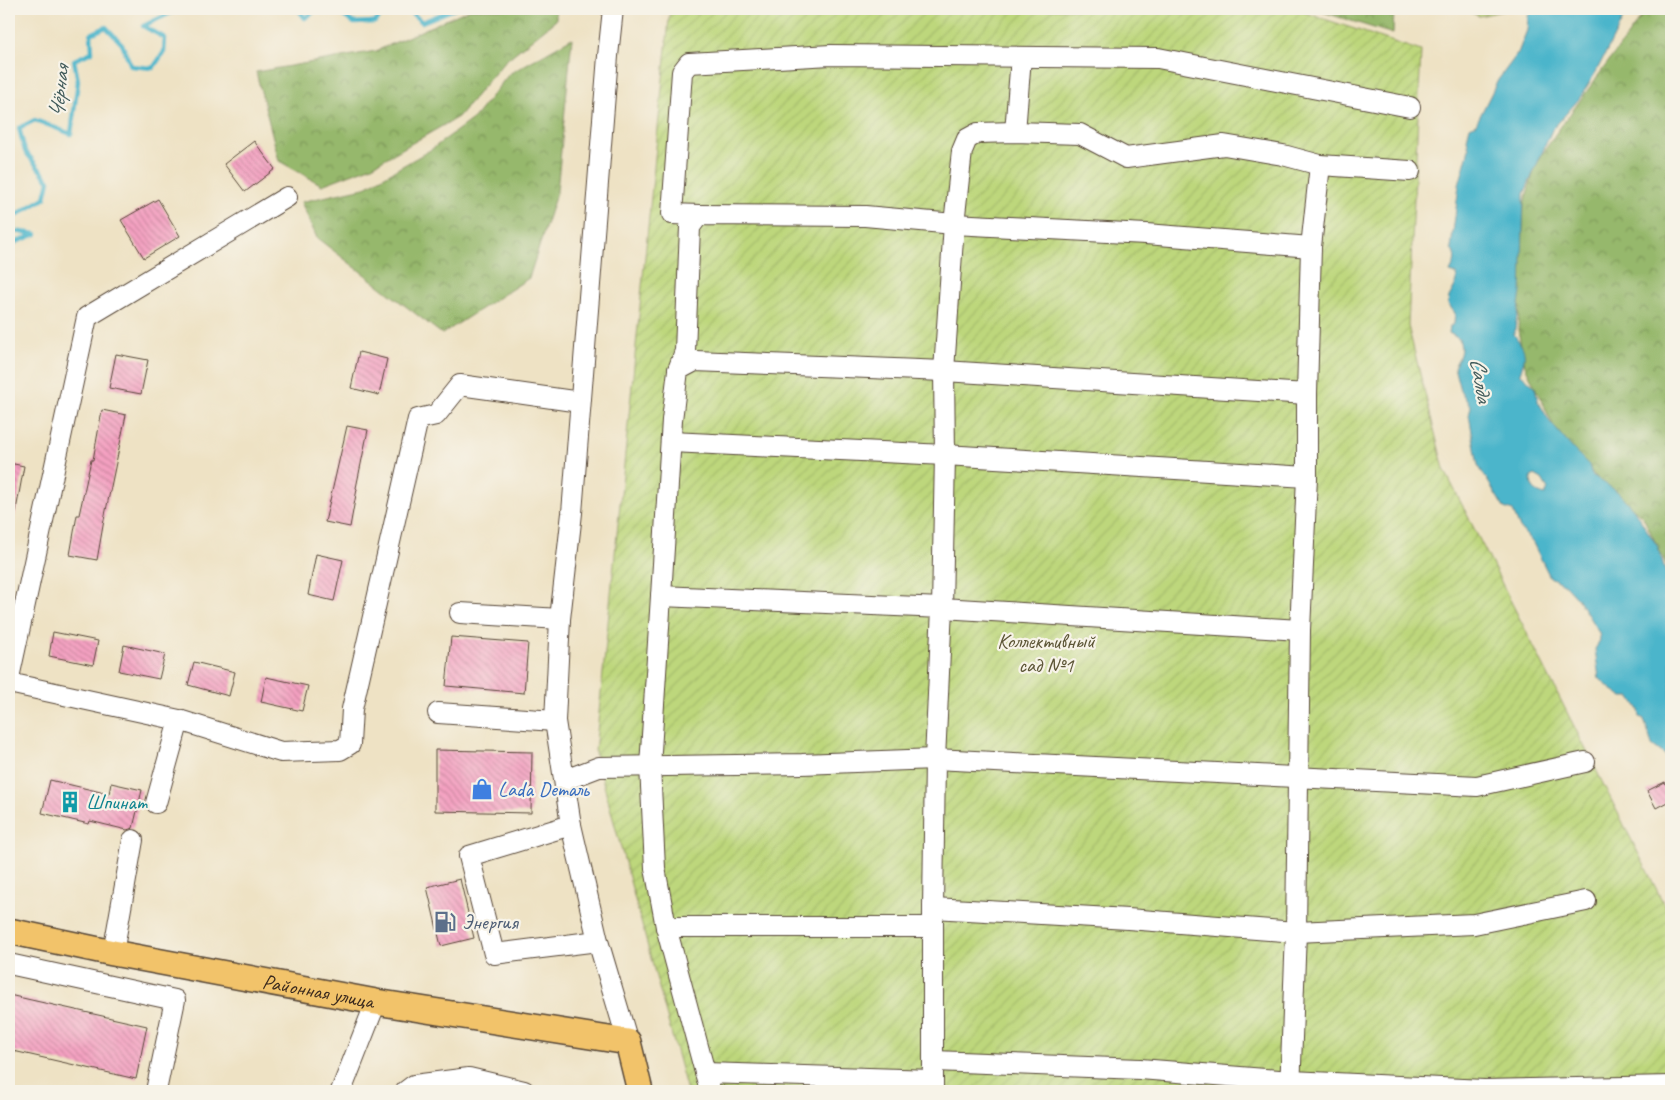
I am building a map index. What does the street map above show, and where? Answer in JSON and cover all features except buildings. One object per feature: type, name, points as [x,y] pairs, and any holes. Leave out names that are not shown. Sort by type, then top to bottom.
[{"type":"main road","name":"Районная улица","points":[[9,930],[113,953],[376,1002],[628,1042]]},
{"type":"main road","points":[[628,1042],[640,1091]]},
{"type":"street","points":[[613,9],[572,513],[560,619],[555,720],[571,825],[598,941],[628,1042]]},
{"type":"street","points":[[1312,247],[1136,234],[954,224],[865,216],[672,214],[682,72],[689,63],[831,55],[1158,58],[1410,107]]},
{"type":"street","points":[[1015,132],[1021,57]]},
{"type":"street","points":[[933,1077],[935,758],[942,608],[945,455],[944,372],[954,224],[962,151],[967,139],[978,133],[1080,134],[1126,158],[1224,145],[1282,155],[1320,165],[1410,171]]},
{"type":"street","points":[[1290,1086],[1296,932],[1300,630],[1307,477],[1307,394],[1312,247],[1320,165]]},
{"type":"street","points":[[9,678],[87,317],[287,197]]},
{"type":"street","points":[[698,215],[690,227],[685,351],[678,370],[670,442],[650,766],[655,868],[666,926],[707,1082],[933,1077],[1140,1069],[1290,1086],[1484,1090],[1671,1086]]},
{"type":"street","points":[[678,370],[695,361],[944,372],[1307,394]]},
{"type":"street","points":[[9,683],[179,720],[281,752],[340,750],[350,744],[352,709],[418,419],[436,415],[460,385],[580,402]]},
{"type":"street","points":[[670,442],[945,455],[1307,477]]},
{"type":"street","points":[[661,596],[942,608],[1300,630]]},
{"type":"street","points":[[460,613],[560,619]]},
{"type":"street","points":[[438,713],[555,720]]},
{"type":"street","points":[[156,803],[179,720]]},
{"type":"street","points":[[565,780],[599,767],[802,764],[935,758],[1477,786],[1585,762]]},
{"type":"street","points":[[571,825],[469,856],[494,954],[598,941]]},
{"type":"street","points":[[113,953],[133,840]]},
{"type":"street","points":[[666,926],[933,918],[1128,919],[1296,932],[1474,924],[1586,901]]},
{"type":"street","points":[[9,964],[175,1000],[156,1091]]},
{"type":"street","points":[[341,1091],[376,1002]]},
{"type":"street","points":[[406,1091],[414,1085],[469,1078],[524,1091]]},
{"type":"green space","points":[[470,9],[556,9],[556,20],[505,61],[458,117],[372,166],[322,185],[279,161],[256,72],[376,51]]},
{"type":"green space","name":"Коллективный сад №1","points":[[670,9],[1294,9],[1421,51],[1408,326],[1444,469],[1671,918],[1671,1091],[687,1091],[595,752]]},
{"type":"green space","points":[[1313,9],[1394,9],[1393,34]]},
{"type":"green space","points":[[1462,9],[1511,9],[1479,16]]},
{"type":"green space","points":[[1647,9],[1671,9],[1671,574],[1643,517],[1594,475],[1554,427],[1525,366],[1518,330],[1524,204],[1536,164],[1554,136]]},
{"type":"green space","points":[[572,38],[557,191],[529,278],[442,334],[317,238],[301,202],[364,188],[432,149],[474,118],[509,74]]},
{"type":"water","name":"Салда","points":[[1533,9],[1632,9],[1625,15],[1596,72],[1579,99],[1552,130],[1524,194],[1521,293],[1514,334],[1524,352],[1524,361],[1520,373],[1535,387],[1538,401],[1550,422],[1589,465],[1592,475],[1618,492],[1634,510],[1658,547],[1671,589],[1671,767],[1669,758],[1652,745],[1644,719],[1640,717],[1639,710],[1631,697],[1623,697],[1599,678],[1595,649],[1600,641],[1599,633],[1577,598],[1565,585],[1550,577],[1533,543],[1520,528],[1513,511],[1504,508],[1478,465],[1469,415],[1471,407],[1460,390],[1454,367],[1461,347],[1459,339],[1449,333],[1450,326],[1454,324],[1455,313],[1448,304],[1449,297],[1457,282],[1456,274],[1450,272],[1455,260],[1451,248],[1459,185],[1469,149],[1467,139],[1470,127],[1476,124],[1498,80],[1518,53],[1527,30],[1528,16]],"holes":[[[1535,475],[1542,479],[1548,489],[1545,495],[1534,489],[1531,477]]]},
{"type":"waterway","name":"Чёрная","points":[[9,245],[36,234],[13,231],[13,217],[45,198],[49,181],[25,151],[19,128],[35,120],[71,134],[78,81],[74,60],[92,52],[91,34],[106,27],[122,44],[131,66],[153,68],[164,52],[165,38],[143,26],[179,9]]},
{"type":"waterway","name":"Чёрная","points":[[298,9],[305,18],[318,9]]},
{"type":"waterway","name":"Чёрная","points":[[333,9],[354,23],[375,22],[388,9]]},
{"type":"waterway","name":"Чёрная","points":[[407,9],[422,22],[454,9]]},
{"type":"place","name":"Lada Dеталь","points":[[482,789]]},
{"type":"place","name":"Шпинат","points":[[70,802]]},
{"type":"place","name":"Энергия","points":[[445,922]]}]
